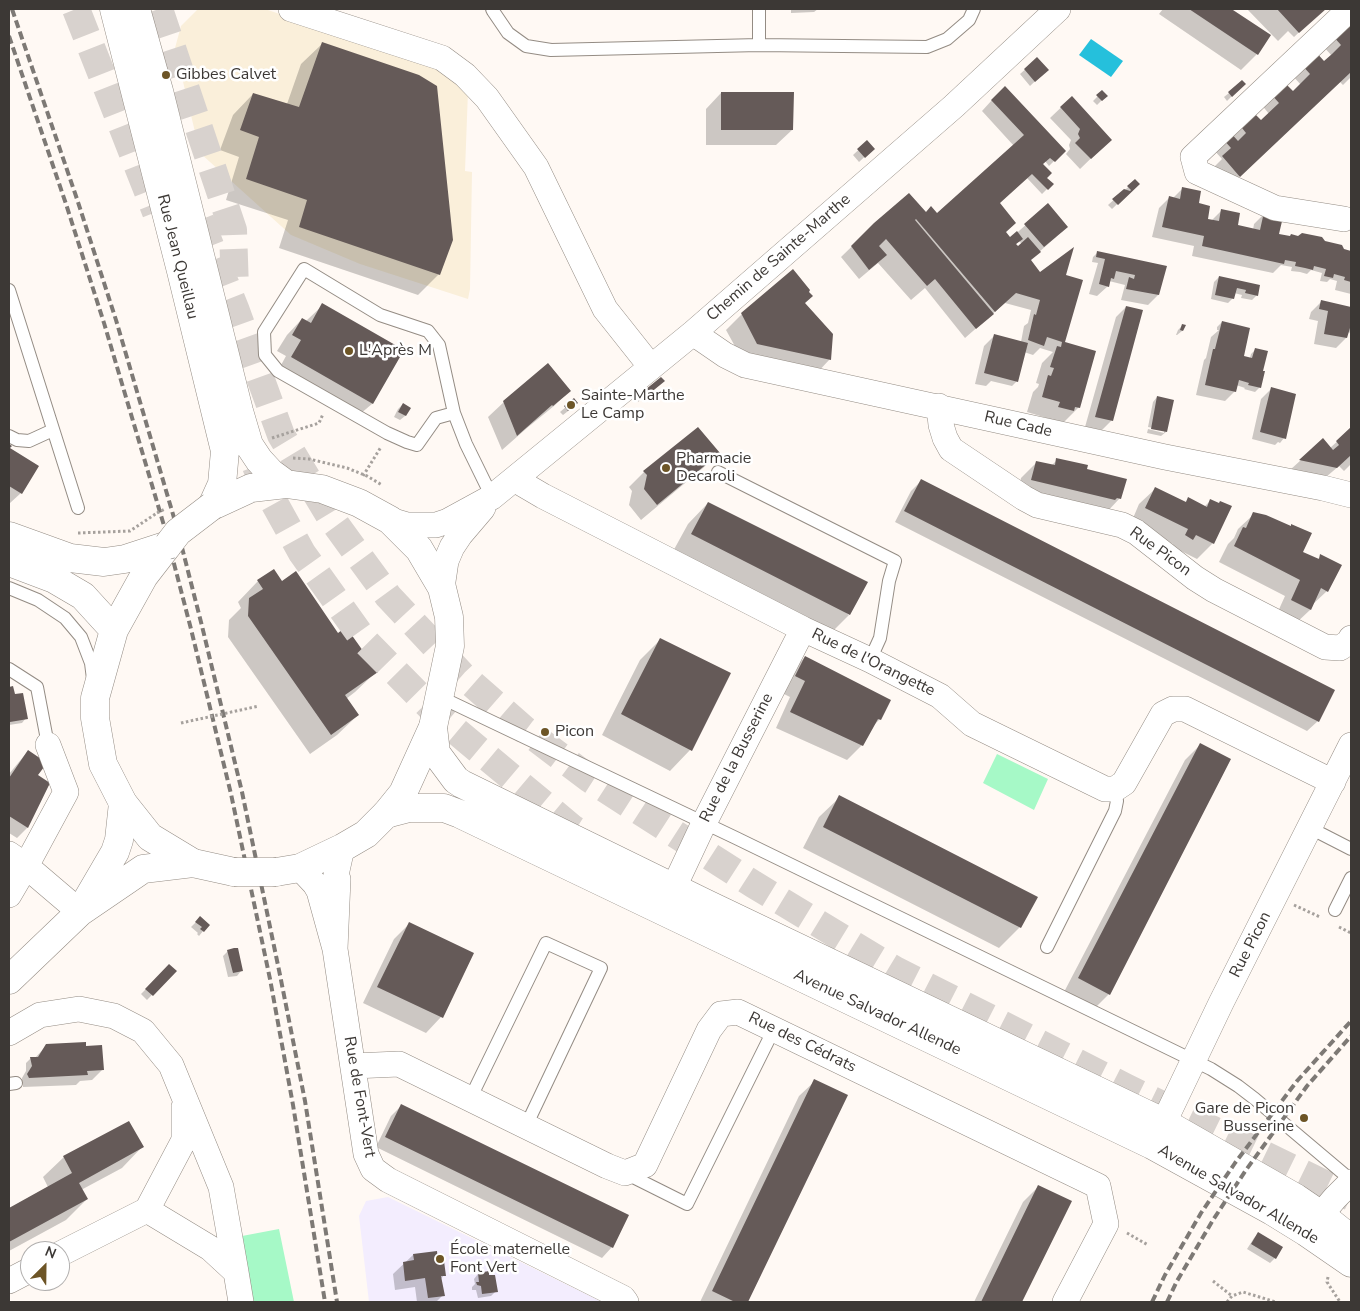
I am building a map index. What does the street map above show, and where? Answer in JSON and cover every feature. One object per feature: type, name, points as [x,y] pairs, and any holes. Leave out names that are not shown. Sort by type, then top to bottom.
[{"type":"main road","name":"Rue Jean Queillau","points":[[114,9],[225,451],[222,484],[212,506]]},
{"type":"main road","name":"Rue Jean Queillau","points":[[136,9],[159,91],[249,445],[271,473],[286,484]]},
{"type":"main road","points":[[9,980],[80,912],[143,869],[192,863],[234,872],[288,870],[342,848],[366,834],[403,793],[433,727],[450,646],[449,616],[442,588],[419,549],[390,520],[358,503],[322,489],[286,484],[251,488],[212,506],[178,532],[168,545],[135,567],[114,630],[95,698],[95,718],[102,764],[123,803],[150,837],[192,863]]},
{"type":"main road","points":[[9,536],[70,558],[135,567]]},
{"type":"main road","points":[[9,562],[54,579],[83,596],[114,630]]},
{"type":"main road","name":"Avenue Salvador Allende","points":[[433,727],[436,753],[456,780],[462,784],[674,887],[1158,1134],[1272,1211],[1314,1223],[1351,1239]]},
{"type":"main road","points":[[80,912],[115,852],[119,840],[123,803]]},
{"type":"main road","name":"Avenue Salvador Allende","points":[[386,814],[409,808],[444,808],[460,814],[1158,1134]]},
{"type":"main road","name":"Avenue Salvador Allende","points":[[1314,1223],[1351,1263]]},
{"type":"street","points":[[291,9],[442,58],[465,75],[487,98],[536,167],[605,309],[651,366]]},
{"type":"street","name":"Chemin de Sainte-Marthe","points":[[390,520],[407,525],[436,525],[448,521],[492,497],[693,333],[954,106],[1058,9]]},
{"type":"street","points":[[1349,215],[1275,208],[1197,172],[1193,157],[1350,9]]},
{"type":"street","name":"Rue Cade","points":[[693,333],[725,355],[745,365],[1165,457],[1351,494]]},
{"type":"street","name":"Rue Picon","points":[[938,406],[941,426],[951,449],[1024,498],[1037,505],[1122,525],[1136,532],[1201,582],[1325,647],[1340,648],[1349,642],[1351,638]]},
{"type":"street","name":"Rue de l'Orangette","points":[[514,480],[803,629],[870,660],[940,696],[972,724],[1105,789],[1115,789]]},
{"type":"street","name":"Chemin de Sainte-Marthe","points":[[442,588],[446,561],[452,547],[492,497]]},
{"type":"street","name":"Rue de la Busserine","points":[[674,887],[704,823],[803,629]]},
{"type":"street","points":[[1115,789],[1124,783],[1163,714],[1173,709],[1185,709],[1333,782]]},
{"type":"street","points":[[9,895],[17,860],[66,792],[48,744]]},
{"type":"street","name":"Rue Picon","points":[[1158,1134],[1193,1060],[1351,745]]},
{"type":"street","name":"Rue de Font-Vert","points":[[335,949],[338,879],[336,875],[342,848]]},
{"type":"street","points":[[17,860],[80,912]]},
{"type":"street","name":"Rue de Font-Vert","points":[[288,870],[319,891],[335,949],[366,1154],[373,1169],[380,1175],[623,1298],[626,1302]]},
{"type":"street","points":[[9,1033],[40,1015],[79,1009],[114,1016],[143,1031],[171,1065],[220,1187],[241,1302]]},
{"type":"street","name":"Rue des Cédrats","points":[[625,1173],[645,1165],[709,1030],[721,1014],[738,1012],[1098,1186],[1106,1224],[1065,1302]]},
{"type":"street","points":[[352,1066],[399,1064],[607,1166],[625,1173]]},
{"type":"street","points":[[70,1249],[147,1210],[184,1140],[184,1097]]},
{"type":"street","points":[[1314,1223],[1351,1181]]},
{"type":"street","points":[[147,1210],[210,1248],[236,1272]]},
{"type":"lane","points":[[492,9],[508,33],[526,46],[551,50],[759,45],[928,47],[947,39],[969,20],[974,9]]},
{"type":"lane","points":[[759,9],[759,45]]},
{"type":"lane","points":[[454,413],[436,418],[417,445],[387,433],[278,370],[265,355],[264,332],[304,269],[380,315],[428,331],[439,345],[454,413],[466,444],[492,497]]},
{"type":"lane","points":[[9,290],[78,508]]},
{"type":"lane","points":[[9,436],[17,440],[29,441],[53,430]]},
{"type":"lane","points":[[718,472],[895,561],[889,581],[880,638],[870,660]]},
{"type":"lane","points":[[9,547],[42,556],[70,558]]},
{"type":"lane","points":[[9,588],[38,600],[65,618],[81,638],[91,663],[95,698]]},
{"type":"lane","points":[[9,669],[37,687],[48,744]]},
{"type":"lane","points":[[440,697],[1210,1069],[1238,1086],[1351,1181]]},
{"type":"lane","points":[[1047,947],[1115,811],[1117,801],[1115,789]]},
{"type":"lane","points":[[1310,828],[1351,849]]},
{"type":"lane","points":[[1335,910],[1351,878]]},
{"type":"lane","points":[[470,1099],[546,943],[601,968],[526,1126]]},
{"type":"lane","points":[[625,1173],[687,1204],[774,1029]]},
{"type":"path","points":[[266,440],[318,423]]},
{"type":"path","points":[[361,478],[384,440]]},
{"type":"path","points":[[181,723],[259,706]]},
{"type":"path","points":[[1276,896],[1326,920]]},
{"type":"path","points":[[1334,924],[1351,933]]},
{"type":"path","points":[[1212,1281],[1232,1296]]},
{"type":"path","points":[[1227,1302],[1232,1296],[1243,1292],[1276,1302]]},
{"type":"shaded area","points":[[198,9],[265,9],[446,71],[468,91],[465,171],[472,172],[470,289],[468,299],[360,264],[291,235],[200,153],[175,48],[181,26]]},
{"type":"shaded area","name":"École maternelle Font Vert","points":[[388,1197],[602,1302],[369,1302],[359,1216],[366,1201]]},
{"type":"green space","points":[[997,754],[1048,779],[1034,810],[983,783]]},
{"type":"green space","points":[[279,1229],[294,1302],[253,1302],[242,1236]]},
{"type":"water","points":[[1091,39],[1123,61],[1111,77],[1079,55]]},
{"type":"building","points":[[1189,9],[1234,9],[1271,35],[1258,55]]},
{"type":"building","points":[[1277,9],[1326,9],[1299,33]]},
{"type":"building","points":[[1346,22],[1351,28],[1351,72],[1240,177],[1222,156],[1231,148],[1222,138],[1229,131],[1238,141],[1246,133],[1238,123],[1251,110],[1261,120],[1279,103],[1270,93],[1283,81],[1293,91],[1310,74],[1301,64],[1315,51],[1324,61],[1332,54],[1341,45],[1332,35]]},
{"type":"building","points":[[322,42],[419,75],[437,86],[453,240],[440,275],[299,227],[307,200],[246,179],[259,137],[240,130],[253,93],[299,107]]},
{"type":"building","points":[[1037,57],[1049,70],[1035,82],[1024,69]]},
{"type":"building","points":[[1242,80],[1246,84],[1232,97],[1228,92]]},
{"type":"building","points":[[1005,86],[1066,151],[1055,162],[1050,158],[1043,164],[1052,173],[1047,178],[1054,184],[1048,190],[1032,174],[1000,203],[1016,223],[1006,232],[1010,237],[1017,231],[1023,239],[1016,244],[1018,246],[1028,237],[1041,252],[1031,260],[1040,272],[1074,247],[1066,275],[1083,280],[1065,342],[1096,351],[1080,408],[1075,407],[1074,411],[1058,407],[1060,402],[1042,397],[1048,375],[1051,376],[1054,368],[1050,367],[1057,346],[1061,347],[1062,342],[1047,337],[1044,346],[1028,340],[1034,314],[1036,315],[1040,300],[1016,293],[995,312],[916,219],[994,314],[976,329],[935,279],[927,286],[886,239],[879,246],[887,255],[869,270],[851,246],[909,193],[926,212],[931,206],[937,213],[1024,135],[991,100]]},
{"type":"building","points":[[1102,90],[1108,96],[1102,101],[1096,95]]},
{"type":"building","points":[[721,92],[794,92],[793,130],[721,130]]},
{"type":"building","points":[[1072,96],[1112,140],[1091,159],[1075,143],[1080,138],[1078,134],[1080,129],[1060,107]]},
{"type":"building","points":[[867,140],[875,149],[865,158],[857,149]]},
{"type":"building","points":[[1135,179],[1140,184],[1118,205],[1112,199],[1124,189],[1130,191],[1127,186]]},
{"type":"building","points":[[1182,187],[1201,191],[1199,203],[1210,206],[1208,219],[1219,221],[1221,209],[1240,213],[1238,225],[1260,230],[1264,212],[1283,217],[1279,234],[1298,236],[1302,233],[1322,237],[1325,241],[1342,245],[1344,249],[1351,251],[1351,282],[1344,280],[1345,277],[1334,274],[1333,278],[1324,276],[1326,269],[1314,266],[1313,270],[1295,266],[1296,262],[1285,260],[1284,264],[1202,246],[1204,236],[1162,227],[1169,196],[1180,199]]},
{"type":"building","points":[[1048,203],[1068,227],[1044,247],[1024,224]]},
{"type":"building","points":[[1097,251],[1167,266],[1159,295],[1126,289],[1129,277],[1134,279],[1135,275],[1116,271],[1114,279],[1111,278],[1109,287],[1099,284],[1105,259],[1096,257]]},
{"type":"building","points":[[793,269],[813,296],[805,303],[833,334],[831,360],[757,344],[741,313]]},
{"type":"building","points":[[1219,276],[1260,285],[1258,296],[1245,293],[1246,290],[1237,288],[1234,299],[1215,295]]},
{"type":"building","points":[[1321,300],[1351,307],[1351,328],[1347,338],[1324,334],[1328,311],[1319,309]]},
{"type":"building","name":"L'Après M","points":[[322,303],[404,350],[373,404],[291,357],[301,340],[292,335],[302,318],[311,323]]},
{"type":"building","points":[[1126,306],[1143,310],[1113,421],[1095,417]]},
{"type":"building","points":[[1222,321],[1250,328],[1244,356],[1252,358],[1255,348],[1268,351],[1261,388],[1248,385],[1249,383],[1239,380],[1236,392],[1205,385],[1213,349],[1215,349]]},
{"type":"building","points":[[1182,324],[1186,325],[1183,331],[1180,330]]},
{"type":"building","points":[[994,334],[1028,343],[1018,382],[984,373]]},
{"type":"building","points":[[548,363],[571,391],[517,436],[503,401]]},
{"type":"building","points":[[661,377],[665,381],[644,398],[640,394]]},
{"type":"building","points":[[1271,387],[1296,394],[1286,439],[1260,432]]},
{"type":"building","points":[[1157,396],[1174,400],[1167,432],[1151,429]]},
{"type":"building","points":[[574,398],[578,403],[568,411],[564,406]]},
{"type":"building","points":[[403,403],[411,408],[406,416],[398,412]]},
{"type":"building","points":[[698,427],[720,453],[657,505],[644,489],[647,475],[643,471]]},
{"type":"building","points":[[1351,427],[1351,458],[1350,456],[1337,468],[1299,460],[1323,438],[1333,450],[1339,445],[1336,441]]},
{"type":"building","points":[[9,444],[12,446],[10,448],[39,466],[22,494],[9,486]]},
{"type":"building","points":[[1056,458],[1088,465],[1087,469],[1127,479],[1121,499],[1117,498],[1115,500],[1031,480],[1036,461],[1055,465]]},
{"type":"building","points":[[921,479],[1335,690],[1319,722],[904,511]]},
{"type":"building","points":[[1155,487],[1186,502],[1188,497],[1207,507],[1210,499],[1232,506],[1214,544],[1196,535],[1193,540],[1185,535],[1188,529],[1145,508]]},
{"type":"building","points":[[708,502],[868,582],[850,615],[691,534]]},
{"type":"building","points":[[1253,512],[1266,515],[1312,533],[1303,552],[1319,559],[1320,554],[1342,565],[1328,592],[1321,588],[1311,610],[1291,600],[1300,580],[1234,546],[1243,527],[1246,528]]},
{"type":"building","points":[[274,569],[282,581],[296,571],[338,633],[346,627],[378,672],[345,695],[359,715],[331,735],[248,616],[249,598],[263,589],[257,580]]},
{"type":"building","points":[[660,638],[731,673],[692,751],[621,714]]},
{"type":"building","points":[[805,656],[891,700],[881,720],[878,719],[863,746],[790,712],[805,681],[795,676]]},
{"type":"building","points":[[13,686],[15,694],[23,693],[28,719],[10,722],[9,687]]},
{"type":"building","points":[[1200,743],[1231,759],[1110,995],[1078,978]]},
{"type":"building","points":[[28,750],[47,763],[38,775],[50,783],[28,828],[9,816],[9,778]]},
{"type":"building","points":[[839,795],[1038,897],[1021,928],[823,827]]},
{"type":"building","points":[[200,916],[210,925],[204,932],[200,929],[202,927],[195,922]]},
{"type":"building","points":[[409,922],[474,953],[443,1018],[377,987]]},
{"type":"building","points":[[238,948],[243,971],[233,973],[227,950]]},
{"type":"building","points":[[169,964],[177,971],[153,996],[145,989]]},
{"type":"building","points":[[86,1042],[86,1046],[102,1045],[104,1070],[87,1071],[88,1075],[29,1078],[27,1074],[32,1066],[30,1057],[38,1057],[46,1044]]},
{"type":"building","points":[[814,1079],[848,1095],[748,1302],[735,1302],[712,1291]]},
{"type":"building","points":[[401,1104],[629,1215],[613,1248],[385,1137]]},
{"type":"building","points":[[129,1121],[144,1147],[79,1183],[88,1199],[9,1242],[9,1208],[72,1173],[63,1156]]},
{"type":"building","points":[[1038,1185],[1072,1201],[1022,1302],[981,1302]]},
{"type":"building","points":[[1258,1232],[1283,1247],[1276,1259],[1251,1244]]},
{"type":"building","points":[[437,1251],[438,1261],[444,1261],[446,1276],[441,1276],[445,1296],[428,1298],[425,1278],[405,1281],[403,1262],[414,1260],[413,1254]]},
{"type":"building","points":[[489,1271],[489,1275],[495,1275],[498,1292],[482,1294],[481,1286],[477,1285],[476,1282],[479,1282],[478,1273]]},
{"type":"tunnel","points":[[76,9],[156,212]]},
{"type":"tunnel","points":[[159,9],[233,230],[235,289]]},
{"type":"tunnel","points":[[200,220],[236,311],[281,435],[331,518],[388,596],[462,675],[525,730],[590,779],[753,884],[895,970],[1125,1087],[1351,1197]]},
{"type":"tunnel","points":[[256,466],[261,479],[302,553],[364,640],[443,720],[572,828],[586,837]]},
{"type":"railway","points":[[12,9],[116,320],[177,528],[202,626],[242,792],[280,975],[305,1101],[337,1302]]},
{"type":"railway","points":[[9,36],[104,323],[165,529],[191,629],[231,794],[270,979],[293,1105],[325,1302]]},
{"type":"railway","points":[[1152,1302],[1165,1275],[1201,1213],[1235,1163],[1297,1081],[1351,1021]]},
{"type":"railway","points":[[1167,1302],[1177,1281],[1213,1220],[1246,1170],[1307,1086],[1351,1036]]},
{"type":"place","name":"Gibbes Calvet","points":[[166,75]]},
{"type":"place","name":"L'Après M","points":[[349,351]]},
{"type":"place","name":"Sainte-Marthe Le Camp","points":[[571,405]]},
{"type":"place","name":"Pharmacie Decaroli","points":[[666,468]]},
{"type":"place","name":"Picon","points":[[545,732]]},
{"type":"place","name":"Gare de Picon Busserine","points":[[1304,1118]]},
{"type":"place","name":"École maternelle Font Vert","points":[[440,1259]]}]
